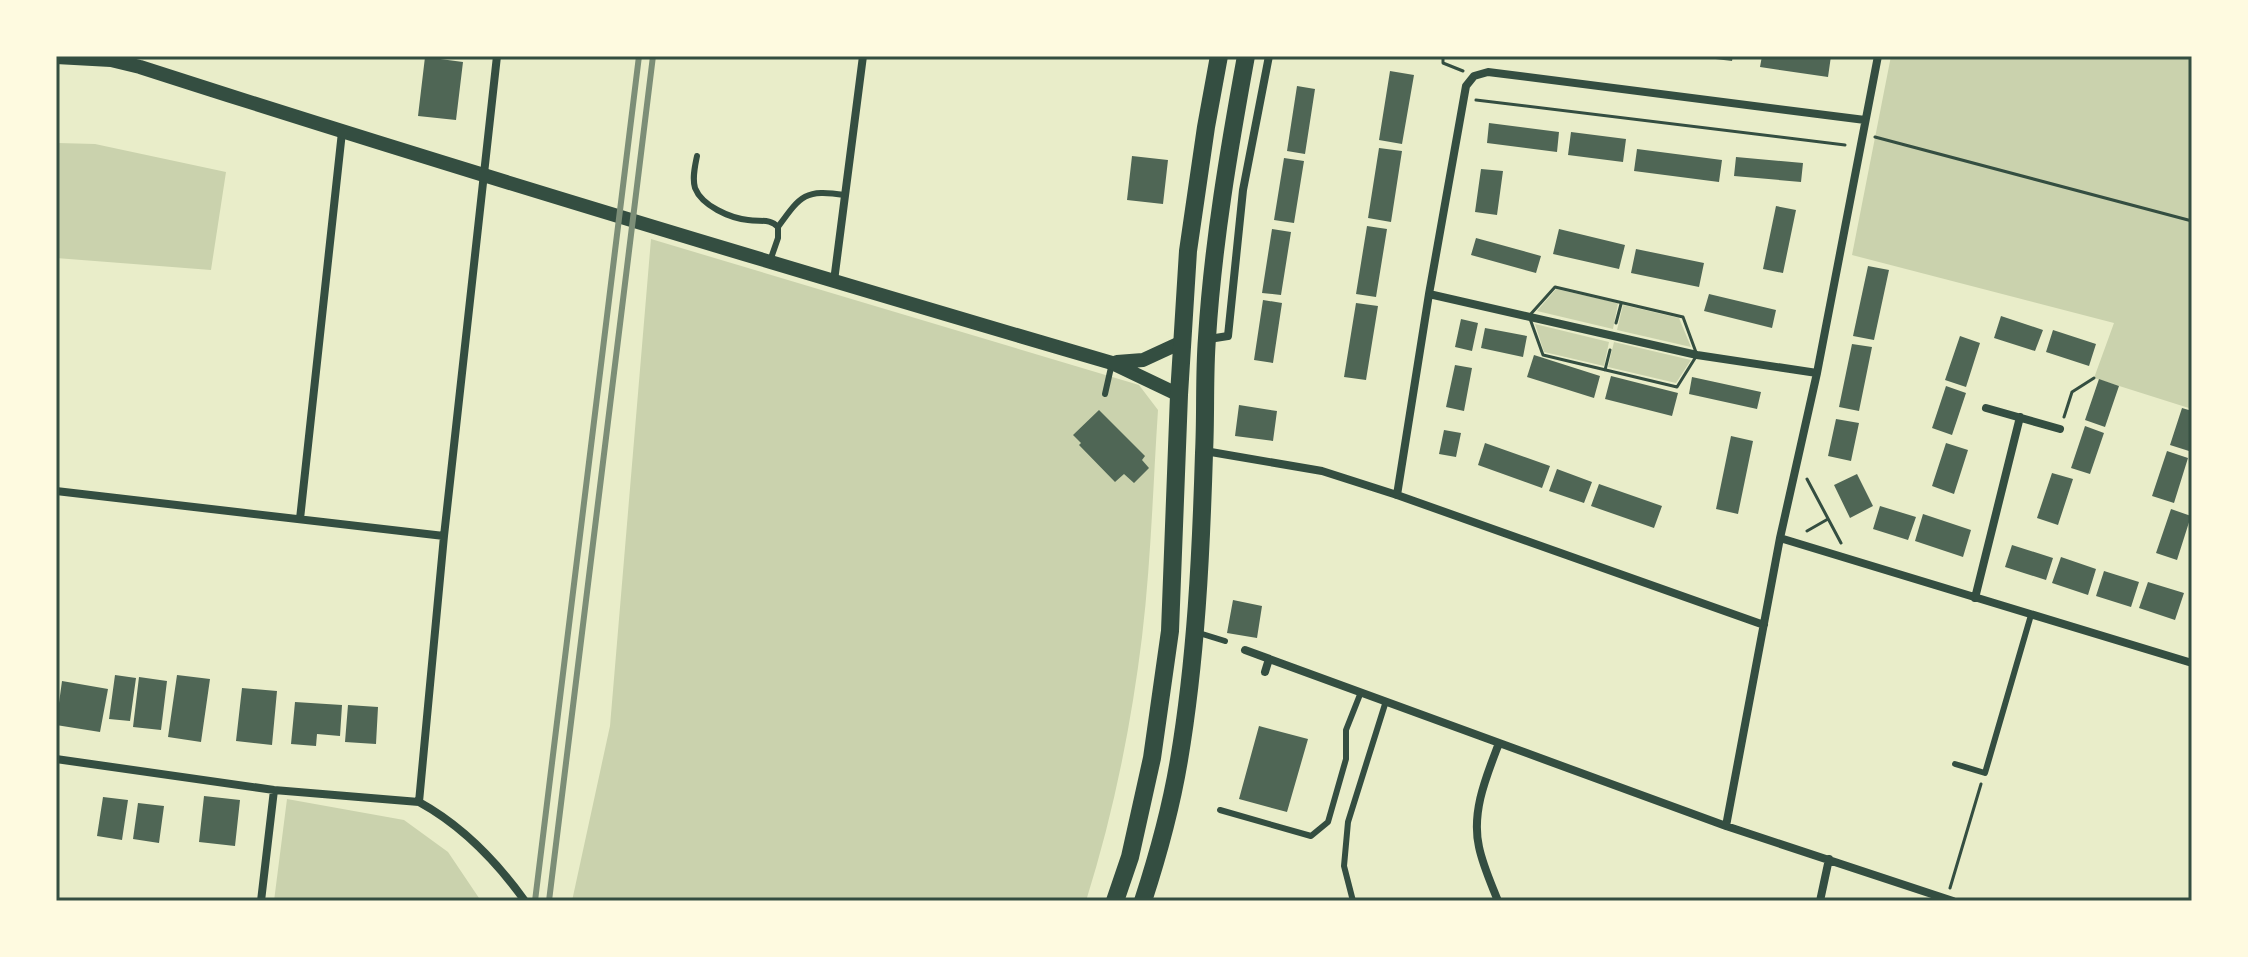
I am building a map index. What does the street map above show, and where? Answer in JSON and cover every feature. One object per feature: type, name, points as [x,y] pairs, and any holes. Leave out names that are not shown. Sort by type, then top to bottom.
[{"type":"highway","points":[[1115,901],[1130,857],[1152,758],[1170,631],[1188,251],[1219,56]]},
{"type":"highway","points":[[1143,901],[1179,763],[1195,632],[1207,340],[1214,252],[1246,56]]},
{"type":"street","points":[[419,802],[444,536],[497,56]]},
{"type":"street","points":[[834,281],[863,56]]},
{"type":"street","points":[[1207,340],[1228,336],[1243,190],[1269,56]]},
{"type":"street","points":[[1726,826],[1764,625],[1785,540],[1878,56]]},
{"type":"street","points":[[56,57],[141,62],[342,132],[1112,363],[1179,395]]},
{"type":"street","points":[[1397,495],[1466,86],[1474,76],[1488,72],[1865,120]]},
{"type":"street","points":[[300,519],[342,132]]},
{"type":"street","points":[[1429,294],[1697,355],[1817,373]]},
{"type":"street","points":[[1112,363],[1143,360],[1182,342]]},
{"type":"street","points":[[1986,408],[2060,429]]},
{"type":"street","points":[[1975,598],[2020,417]]},
{"type":"street","points":[[1204,451],[1322,471],[1764,625]]},
{"type":"street","points":[[56,491],[444,536]]},
{"type":"street","points":[[1785,540],[2192,663]]},
{"type":"street","points":[[1245,650],[1726,826],[1945,900]]},
{"type":"street","points":[[1265,672],[1269,659]]},
{"type":"street","points":[[1498,901],[1478,845],[1477,819],[1481,792],[1499,743]]},
{"type":"street","points":[[56,759],[274,790],[419,802],[462,830],[525,901]]},
{"type":"street","points":[[261,901],[274,790]]},
{"type":"street","points":[[1820,901],[1829,859]]},
{"type":"lane","points":[[697,156],[695,188],[705,201],[729,215],[769,221],[778,227]]},
{"type":"lane","points":[[770,261],[778,238],[778,227],[797,201],[817,192],[845,195]]},
{"type":"lane","points":[[1105,394],[1112,363]]},
{"type":"lane","points":[[1955,764],[1985,773],[2031,615]]},
{"type":"lane","points":[[1195,632],[1225,641]]},
{"type":"lane","points":[[1220,810],[1311,836],[1328,822],[1346,759],[1346,730],[1361,692]]},
{"type":"lane","points":[[1353,901],[1344,866],[1348,822],[1386,701]]},
{"type":"path","points":[[1443,56],[1443,63],[1474,76]]},
{"type":"path","points":[[1464,98],[1861,147]]},
{"type":"path","points":[[1863,135],[2192,221]]},
{"type":"path","points":[[2060,429],[2072,392],[2094,378]]},
{"type":"path","points":[[1798,461],[1849,560]]},
{"type":"path","points":[[1785,540],[1828,519]]},
{"type":"path","points":[[1945,900],[1985,773]]},
{"type":"green space","points":[[1891,56],[2192,56],[2192,409],[2094,378],[2114,323],[1852,255]]},
{"type":"green space","points":[[58,143],[95,144],[226,172],[211,270],[56,258]]},
{"type":"green space","points":[[651,239],[1139,385],[1158,410],[1148,580],[1138,671],[1113,803],[1086,901],[572,901],[610,726]]},
{"type":"green space","points":[[1556,289],[1618,303],[1613,329],[1537,311]]},
{"type":"green space","points":[[1623,305],[1679,318],[1691,347],[1617,330]]},
{"type":"green space","points":[[1535,324],[1609,342],[1604,366],[1544,352]]},
{"type":"green space","points":[[1614,342],[1691,360],[1676,383],[1608,367]]},
{"type":"green space","points":[[287,799],[404,820],[448,852],[481,901],[274,901]]},
{"type":"building","points":[[1707,56],[1733,56],[1732,61]]},
{"type":"building","points":[[1762,56],[1831,56],[1828,77],[1760,67]]},
{"type":"building","points":[[425,57],[463,62],[456,120],[418,116]]},
{"type":"building","points":[[1390,71],[1414,75],[1402,144],[1379,140]]},
{"type":"building","points":[[1297,86],[1315,89],[1305,154],[1287,151]]},
{"type":"building","points":[[1489,123],[1559,132],[1557,152],[1487,143]]},
{"type":"building","points":[[1571,132],[1626,139],[1623,162],[1568,155]]},
{"type":"building","points":[[1379,148],[1402,151],[1391,222],[1368,218]]},
{"type":"building","points":[[1637,149],[1722,160],[1719,182],[1634,171]]},
{"type":"building","points":[[1132,156],[1168,160],[1163,204],[1127,200]]},
{"type":"building","points":[[1736,157],[1803,163],[1801,182],[1734,176]]},
{"type":"building","points":[[1284,158],[1304,161],[1294,223],[1274,220]]},
{"type":"building","points":[[1481,169],[1503,171],[1497,215],[1475,212]]},
{"type":"building","points":[[1776,206],[1796,210],[1783,273],[1763,269]]},
{"type":"building","points":[[1367,226],[1387,229],[1376,297],[1356,294]]},
{"type":"building","points":[[1272,229],[1291,232],[1281,295],[1262,293]]},
{"type":"building","points":[[1559,229],[1625,245],[1619,269],[1553,254]]},
{"type":"building","points":[[1476,238],[1541,256],[1536,273],[1471,255]]},
{"type":"building","points":[[1636,249],[1704,263],[1699,287],[1631,273]]},
{"type":"building","points":[[1868,266],[1889,270],[1874,340],[1853,336]]},
{"type":"building","points":[[1709,294],[1776,310],[1772,328],[1704,311]]},
{"type":"building","points":[[1263,300],[1282,303],[1273,363],[1254,360]]},
{"type":"building","points":[[1356,303],[1378,306],[1366,380],[1344,377]]},
{"type":"building","points":[[2001,316],[2043,330],[2035,351],[1994,338]]},
{"type":"building","points":[[1461,319],[1478,323],[1472,351],[1455,347]]},
{"type":"building","points":[[1485,328],[1527,336],[1523,357],[1481,348]]},
{"type":"building","points":[[2053,330],[2096,344],[2089,366],[2046,352]]},
{"type":"building","points":[[1960,336],[1980,343],[1966,387],[1945,380]]},
{"type":"building","points":[[1852,344],[1872,347],[1859,411],[1839,407]]},
{"type":"building","points":[[1534,355],[1600,376],[1594,398],[1527,377]]},
{"type":"building","points":[[1455,365],[1472,368],[1464,411],[1446,407]]},
{"type":"building","points":[[1611,376],[1678,393],[1672,416],[1605,399]]},
{"type":"building","points":[[1692,377],[1761,392],[1757,409],[1689,394]]},
{"type":"building","points":[[2099,379],[2119,386],[2105,427],[2085,420]]},
{"type":"building","points":[[1946,386],[1966,393],[1952,435],[1932,428]]},
{"type":"building","points":[[1239,405],[1277,411],[1273,441],[1235,436]]},
{"type":"building","points":[[2182,408],[2192,411],[2189,451],[2170,445]]},
{"type":"building","points":[[1099,410],[1145,456],[1142,460],[1149,468],[1134,483],[1124,474],[1115,482],[1073,435]]},
{"type":"building","points":[[1836,419],[1859,423],[1851,461],[1828,456]]},
{"type":"building","points":[[2085,426],[2104,433],[2090,474],[2071,468]]},
{"type":"building","points":[[1444,430],[1461,433],[1456,457],[1439,454]]},
{"type":"building","points":[[1731,436],[1753,441],[1738,514],[1716,509]]},
{"type":"building","points":[[1485,443],[1550,466],[1542,488],[1478,465]]},
{"type":"building","points":[[1946,443],[1968,450],[1954,494],[1932,486]]},
{"type":"building","points":[[2167,451],[2188,458],[2174,503],[2152,496]]},
{"type":"building","points":[[1557,469],[1592,482],[1584,503],[1549,491]]},
{"type":"building","points":[[2052,473],[2073,479],[2058,525],[2037,518]]},
{"type":"building","points":[[1857,474],[1873,506],[1850,518],[1834,485]]},
{"type":"building","points":[[1599,484],[1662,506],[1654,528],[1591,506]]},
{"type":"building","points":[[1880,506],[1916,517],[1908,540],[1873,529]]},
{"type":"building","points":[[2171,509],[2191,516],[2177,560],[2156,553]]},
{"type":"building","points":[[1923,514],[1971,530],[1963,557],[1915,541]]},
{"type":"building","points":[[2012,545],[2053,558],[2046,580],[2005,567]]},
{"type":"building","points":[[2061,557],[2096,569],[2088,595],[2052,583]]},
{"type":"building","points":[[2104,571],[2139,582],[2131,607],[2096,596]]},
{"type":"building","points":[[2148,582],[2184,593],[2175,620],[2139,608]]},
{"type":"building","points":[[1233,600],[1262,606],[1257,638],[1227,633]]},
{"type":"building","points":[[115,675],[136,678],[130,721],[109,719]]},
{"type":"building","points":[[177,675],[210,679],[201,742],[168,737]]},
{"type":"building","points":[[139,677],[167,681],[161,730],[133,727]]},
{"type":"building","points":[[62,681],[108,689],[100,732],[56,725]]},
{"type":"building","points":[[242,688],[277,691],[272,745],[236,741]]},
{"type":"building","points":[[295,702],[342,705],[340,736],[317,734],[316,746],[291,744]]},
{"type":"building","points":[[348,705],[378,707],[376,744],[345,742]]},
{"type":"building","points":[[1259,726],[1308,739],[1287,812],[1239,799]]},
{"type":"building","points":[[204,796],[240,800],[235,846],[199,842]]},
{"type":"building","points":[[103,797],[128,800],[122,840],[97,836]]},
{"type":"building","points":[[138,803],[164,806],[159,843],[133,839]]},
{"type":"railway","points":[[535,901],[639,56]]},
{"type":"railway","points":[[549,901],[653,56]]}]
